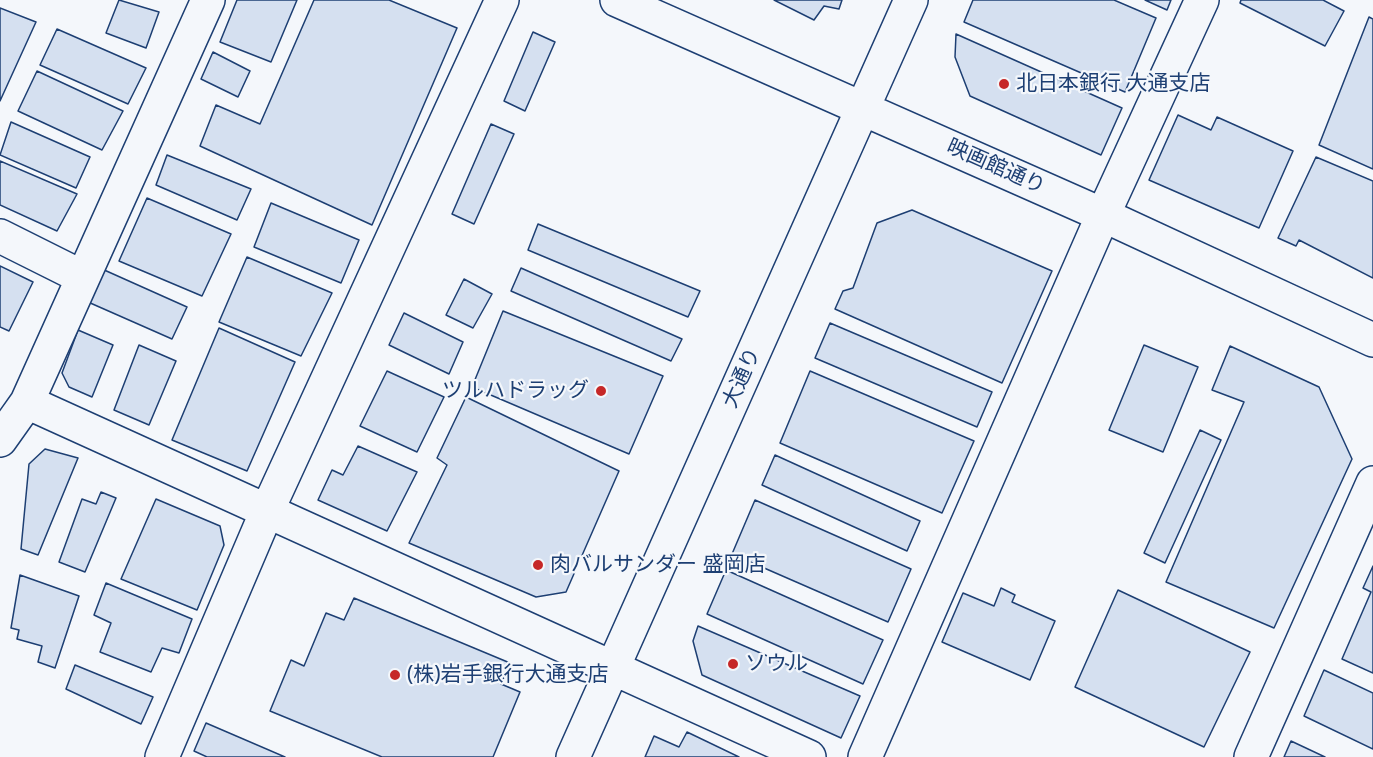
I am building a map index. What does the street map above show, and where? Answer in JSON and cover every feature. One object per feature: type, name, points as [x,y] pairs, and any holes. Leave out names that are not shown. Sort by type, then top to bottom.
[{"type":"street","points":[[0,440],[27,402],[208,0]]},
{"type":"street","points":[[162,757],[267,511],[502,0]]},
{"type":"street","name":"映画館通り","points":[[617,0],[1103,215],[1373,340]]},
{"type":"street","name":"大通り","points":[[573,757],[911,0]]},
{"type":"street","points":[[865,757],[1103,215],[1202,0]]},
{"type":"street","points":[[0,236],[82,277]]},
{"type":"street","points":[[27,402],[809,757]]},
{"type":"street","points":[[1251,757],[1373,483]]},
{"type":"building","points":[[119,0],[159,12],[146,48],[106,33]]},
{"type":"building","points":[[237,0],[297,0],[271,62],[220,42]]},
{"type":"building","points":[[314,0],[389,0],[457,28],[372,225],[200,146],[216,105],[260,124]]},
{"type":"building","points":[[774,0],[842,0],[839,9],[824,6],[814,20]]},
{"type":"building","points":[[973,0],[1114,0],[1156,18],[1125,92],[964,22]]},
{"type":"building","points":[[1145,0],[1171,0],[1167,10]]},
{"type":"building","points":[[1241,0],[1323,0],[1344,11],[1325,46],[1240,3]]},
{"type":"building","points":[[0,8],[36,22],[0,101]]},
{"type":"building","points":[[1369,17],[1373,19],[1373,169],[1319,145]]},
{"type":"building","points":[[57,29],[146,68],[128,104],[40,65]]},
{"type":"building","points":[[533,32],[555,42],[525,111],[504,101]]},
{"type":"building","points":[[956,34],[1122,108],[1101,155],[970,96],[955,57]]},
{"type":"building","points":[[213,52],[250,71],[238,97],[201,79]]},
{"type":"building","points":[[37,71],[123,111],[102,150],[18,111]]},
{"type":"building","points":[[1178,115],[1211,130],[1217,117],[1293,151],[1259,228],[1149,180]]},
{"type":"building","points":[[11,122],[90,157],[76,188],[0,155]]},
{"type":"building","points":[[491,124],[514,134],[474,224],[452,214]]},
{"type":"building","points":[[167,155],[251,189],[237,220],[156,185]]},
{"type":"building","points":[[1316,157],[1373,181],[1373,278],[1299,240],[1296,246],[1278,238]]},
{"type":"building","points":[[0,161],[77,194],[57,231],[0,205]]},
{"type":"building","points":[[147,198],[231,234],[202,296],[119,261]]},
{"type":"building","points":[[271,203],[359,240],[341,283],[254,247]]},
{"type":"building","points":[[912,210],[1052,271],[1002,383],[835,309],[843,291],[853,288],[877,223]]},
{"type":"building","points":[[538,224],[700,291],[688,317],[528,250]]},
{"type":"building","points":[[247,257],[332,293],[301,356],[219,322]]},
{"type":"building","points":[[0,266],[33,282],[9,331],[0,327]]},
{"type":"building","points":[[521,268],[682,339],[671,361],[511,291]]},
{"type":"building","points":[[102,269],[187,307],[172,339],[88,302]]},
{"type":"building","points":[[464,279],[492,294],[473,328],[446,315]]},
{"type":"building","points":[[503,311],[663,376],[629,454],[472,387]]},
{"type":"building","points":[[404,313],[463,342],[449,374],[389,345]]},
{"type":"building","points":[[830,323],[992,392],[977,427],[815,358]]},
{"type":"building","points":[[219,328],[295,362],[247,471],[172,440]]},
{"type":"building","points":[[78,330],[113,345],[92,397],[69,387],[62,373]]},
{"type":"building","points":[[139,345],[176,361],[149,425],[114,410]]},
{"type":"building","points":[[1144,345],[1198,367],[1163,452],[1109,430]]},
{"type":"building","points":[[1230,346],[1319,387],[1352,459],[1274,628],[1166,582],[1244,402],[1212,390]]},
{"type":"building","points":[[387,371],[444,397],[417,452],[360,426]]},
{"type":"building","points":[[810,371],[974,441],[942,513],[780,443]]},
{"type":"building","points":[[466,397],[619,471],[566,592],[536,597],[409,543],[447,465],[437,458]]},
{"type":"building","points":[[1200,430],[1221,440],[1165,563],[1144,553]]},
{"type":"building","points":[[358,446],[417,472],[387,531],[318,500],[332,470],[343,475]]},
{"type":"building","points":[[45,449],[78,458],[38,555],[21,549],[29,464]]},
{"type":"building","points":[[775,455],[920,521],[907,551],[762,485]]},
{"type":"building","points":[[101,492],[116,498],[85,572],[59,562],[82,499],[96,504]]},
{"type":"building","points":[[156,499],[220,526],[224,545],[197,610],[121,579]]},
{"type":"building","points":[[755,500],[911,569],[888,622],[732,554]]},
{"type":"building","points":[[1373,566],[1373,673],[1342,659],[1371,592],[1363,588]]},
{"type":"building","points":[[726,570],[883,640],[863,684],[707,614]]},
{"type":"building","points":[[20,575],[79,596],[55,668],[38,662],[42,646],[17,639],[19,630],[11,628]]},
{"type":"building","points":[[106,583],[192,619],[179,653],[162,648],[151,672],[100,652],[111,623],[94,615]]},
{"type":"building","points":[[1001,588],[1015,595],[1012,602],[1055,621],[1030,680],[942,642],[963,593],[994,606]]},
{"type":"building","points":[[1118,590],[1250,652],[1204,747],[1075,687]]},
{"type":"building","name":"(株)岩手銀行大通支店","points":[[354,598],[510,663],[501,684],[520,692],[493,757],[382,757],[270,711],[291,660],[304,666],[326,613],[344,620]]},
{"type":"building","points":[[698,626],[860,696],[841,738],[702,675],[693,641]]},
{"type":"building","points":[[75,665],[153,697],[141,724],[66,689]]},
{"type":"building","points":[[1324,670],[1373,693],[1373,749],[1304,716]]},
{"type":"building","points":[[206,723],[285,757],[207,757],[194,751]]},
{"type":"building","points":[[687,732],[739,757],[645,757],[654,736],[679,747]]},
{"type":"building","points":[[1291,741],[1325,757],[1284,757]]},
{"type":"place","name":"北日本銀行 大通支店","points":[[1004,84]]},
{"type":"place","name":"ツルハドラッグ","points":[[601,391]]},
{"type":"place","name":"肉バルサンダー 盛岡店","points":[[538,565]]},
{"type":"place","name":"ソウル","points":[[733,664]]},
{"type":"place","name":"(株)岩手銀行大通支店","points":[[395,675]]}]
